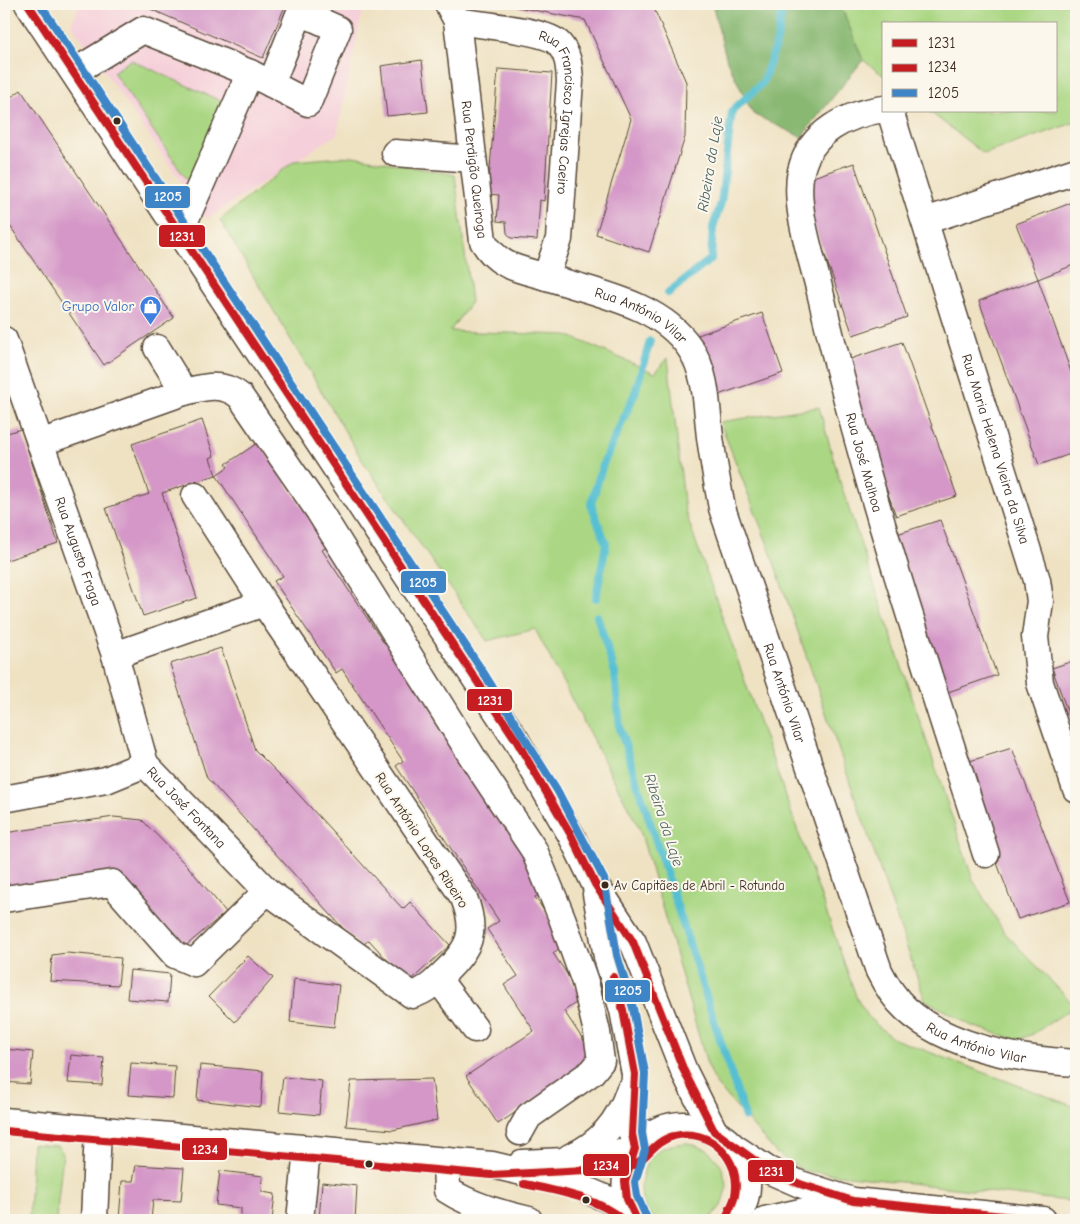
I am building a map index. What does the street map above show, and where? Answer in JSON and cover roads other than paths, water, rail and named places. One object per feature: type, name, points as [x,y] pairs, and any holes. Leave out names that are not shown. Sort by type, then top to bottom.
[{"type":"street","points":[[28,4],[511,732],[571,835],[594,884],[634,942],[684,1071],[714,1131]]},
{"type":"street","name":"Rua Perdigão Queiroga","points":[[452,13],[483,242],[489,252],[516,270],[546,277]]},
{"type":"street","name":"Rua Francisco Igrejas Caeiro","points":[[452,13],[553,38],[568,58],[570,81],[559,239],[546,277]]},
{"type":"street","points":[[74,72],[143,30],[260,79],[180,232]]},
{"type":"street","name":"Rua José Malhoa","points":[[882,109],[860,112],[844,119],[812,143],[801,170],[798,197],[834,353],[883,528],[986,854]]},
{"type":"street","name":"Rua Maria Helena Vieira da Silva","points":[[890,112],[1037,580],[1040,601],[1035,637],[1040,683],[1076,788]]},
{"type":"street","points":[[395,153],[473,159]]},
{"type":"street","points":[[925,221],[1076,171]]},
{"type":"street","name":"Rua António Vilar","points":[[546,277],[641,307],[660,319],[678,334],[691,349],[704,385],[710,443],[722,508],[879,971],[889,991],[920,1020],[940,1031],[978,1046],[1013,1056],[1076,1062]]},
{"type":"street","name":"Rua Augusto Fraga","points":[[4,340],[13,397],[40,443],[115,655],[145,764]]},
{"type":"street","points":[[157,348],[184,392]]},
{"type":"street","points":[[40,443],[184,392],[205,387],[220,386],[231,389],[240,396],[319,512],[478,766],[534,850],[562,918],[585,982],[597,1032],[601,1061],[592,1072],[529,1116],[520,1132]]},
{"type":"street","name":"Rua António Lopes Ribeiro","points":[[195,496],[264,603],[464,898],[471,921],[469,942],[461,957],[438,979],[422,992],[412,995],[266,891]]},
{"type":"street","points":[[115,655],[264,603]]},
{"type":"street","name":"Rua José Fontana","points":[[4,799],[106,780],[145,764],[266,891]]},
{"type":"street","points":[[4,899],[112,883],[175,955],[194,963],[266,891]]},
{"type":"street","points":[[594,884],[607,957],[623,1010],[635,1074],[632,1134],[634,1152],[625,1181],[627,1199],[635,1218]]},
{"type":"street","points":[[438,979],[475,1029]]},
{"type":"street","points":[[557,1162],[582,1152],[599,1139],[622,1111],[635,1074]]},
{"type":"street","points":[[4,1121],[307,1150],[492,1165],[585,1160],[616,1153],[634,1152],[653,1134],[673,1126],[694,1124],[714,1131],[768,1170],[800,1184],[853,1201],[1043,1220]]},
{"type":"street","points":[[94,1220],[98,1130]]},
{"type":"street","points":[[735,1148],[745,1166],[748,1186],[744,1207],[736,1220]]},
{"type":"street","points":[[300,1220],[307,1150]]},
{"type":"street","points":[[446,1161],[446,1190],[463,1200],[492,1211],[529,1220]]},
{"type":"street","points":[[492,1165],[578,1186],[607,1199],[635,1218]]},
{"type":"street","points":[[765,1220],[853,1201]]},
{"type":"waterway","name":"Ribeira da Laje","points":[[668,293],[711,259],[713,227],[721,203],[732,111],[763,82],[777,41],[783,4]]},
{"type":"waterway","name":"Ribeira da Laje","points":[[596,598],[606,544],[591,504],[603,464],[635,393],[650,341]]},
{"type":"waterway","name":"Ribeira da Laje","points":[[597,616],[615,673],[620,729],[745,1117]]},
{"type":"place","name":"Grupo Valor","points":[[150,325]]},
{"type":"place","name":"Av Capitães de Abril - Rotunda","points":[[605,885]]}]
